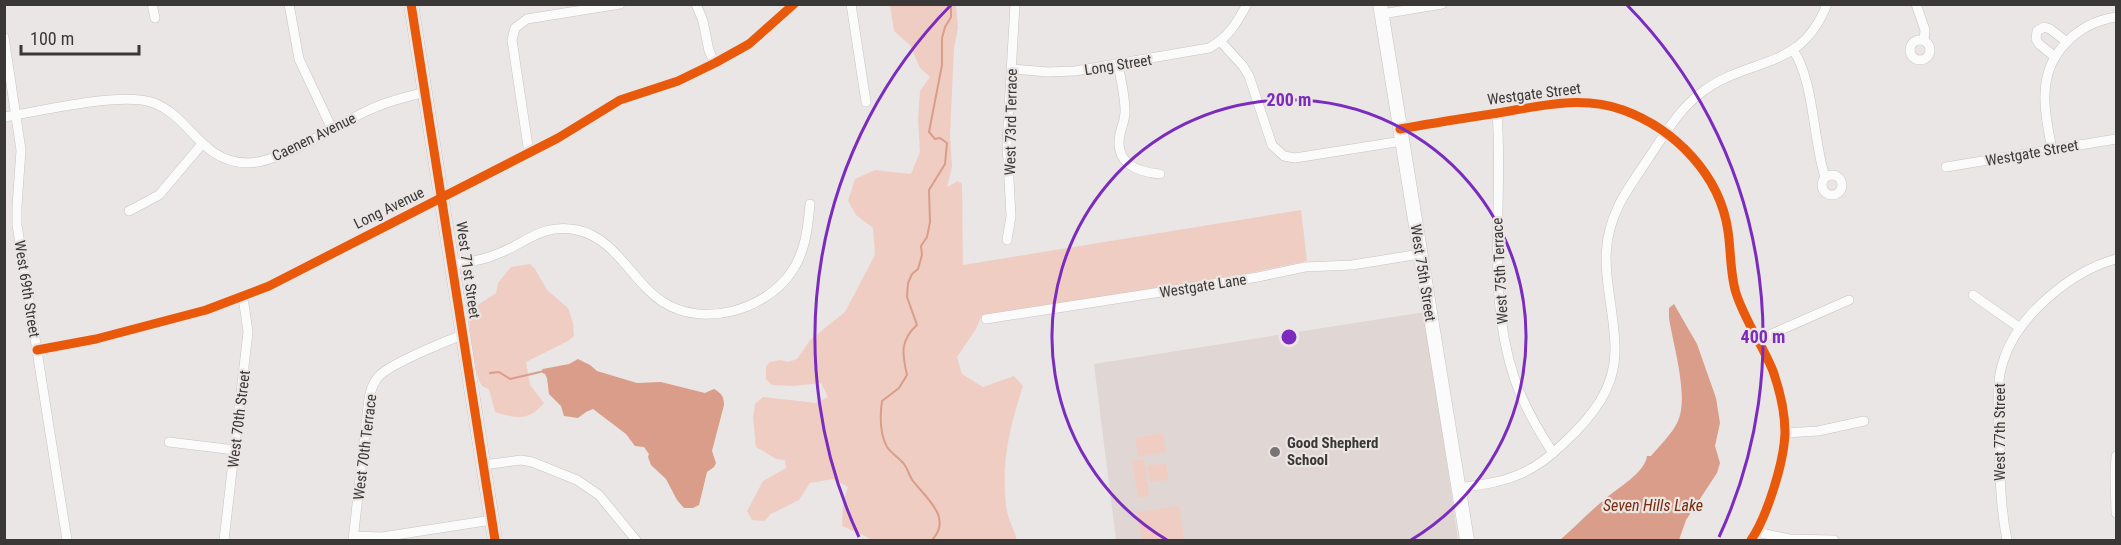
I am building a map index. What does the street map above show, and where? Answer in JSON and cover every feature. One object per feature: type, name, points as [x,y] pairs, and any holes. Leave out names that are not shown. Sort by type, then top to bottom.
[{"type":"street","points":[[152,4],[155,18]]},
{"type":"street","points":[[289,4],[299,59],[332,129]]},
{"type":"street","name":"West 71st Street","points":[[411,4],[495,540]]},
{"type":"street","points":[[529,153],[512,40],[515,28],[527,19],[620,4]]},
{"type":"street","points":[[696,4],[703,21],[709,51],[715,63]]},
{"type":"street","name":"Long Avenue","points":[[37,350],[96,339],[206,310],[269,286],[529,153],[620,100],[678,81],[715,63],[749,44],[794,4]]},
{"type":"street","points":[[850,4],[866,102]]},
{"type":"street","name":"West 73rd Terrace","points":[[1006,240],[1011,216],[1007,143],[1015,4]]},
{"type":"street","points":[[1221,42],[1233,30],[1247,4]]},
{"type":"street","points":[[1381,9],[1442,4]]},
{"type":"street","points":[[1458,488],[1507,479],[1536,466],[1553,453],[1593,414],[1607,389],[1616,349],[1606,276],[1609,234],[1619,205],[1681,112],[1702,92],[1726,78],[1794,50],[1814,30],[1827,4]]},
{"type":"street","points":[[1916,4],[1925,30],[1924,41]]},
{"type":"street","name":"West 75th Street","points":[[1381,9],[1467,540]]},
{"type":"street","points":[[2052,150],[2044,93],[2055,57],[2075,33],[2091,24],[2116,17]]},
{"type":"street","points":[[2055,57],[2039,44],[2036,39],[2037,31],[2044,27],[2050,29],[2067,42]]},
{"type":"street","name":"West 69th Street","points":[[4,37],[21,150],[17,225],[67,540]]},
{"type":"street","name":"Long Street","points":[[1012,69],[1048,72],[1075,71],[1193,52],[1221,42]]},
{"type":"street","name":"Westgate Street","points":[[1221,42],[1249,76],[1272,145],[1284,156],[1295,158],[1497,113],[1558,103],[1595,102],[1626,111],[1645,120],[1695,158],[1715,189],[1726,219],[1735,289],[1746,318],[1778,384],[1783,409],[1785,434],[1782,456],[1772,493],[1752,540]]},
{"type":"street","points":[[1794,50],[1805,74],[1817,150],[1825,177]]},
{"type":"street","points":[[1118,64],[1125,109],[1119,144],[1122,156],[1138,171],[1160,174]]},
{"type":"street","name":"Caenen Avenue","points":[[4,117],[116,99],[141,100],[163,108],[202,144],[222,158],[247,163],[273,159],[389,101],[426,92]]},
{"type":"street","name":"West 75th Terrace","points":[[1497,113],[1500,160],[1496,257],[1502,325],[1515,383],[1528,411],[1553,453]]},
{"type":"street","name":"Westgate Street","points":[[1946,167],[2116,139]]},
{"type":"street","points":[[129,211],[159,195],[202,144]]},
{"type":"street","points":[[452,265],[492,256],[543,230],[576,230],[599,238],[649,292],[664,303],[680,310],[708,314],[737,310],[772,293],[790,273],[802,251],[810,204]]},
{"type":"street","name":"Westgate Lane","points":[[986,319],[1246,279],[1305,267],[1352,265],[1420,254]]},
{"type":"street","name":"West 77th Street","points":[[2007,540],[2001,494],[1998,387],[2003,361],[2013,337],[2040,305],[2055,292],[2096,267],[2116,258]]},
{"type":"street","points":[[1973,295],[2020,328]]},
{"type":"street","name":"West 70th Street","points":[[224,540],[249,332],[243,297]]},
{"type":"street","points":[[1758,340],[1849,300]]},
{"type":"street","name":"West 70th Terrace","points":[[354,538],[369,398],[373,384],[387,371],[437,345],[462,335]]},
{"type":"street","points":[[1785,434],[1864,421]]},
{"type":"street","points":[[169,442],[235,450]]},
{"type":"street","points":[[2116,456],[2116,513]]},
{"type":"street","points":[[483,465],[521,460],[532,462],[576,480],[599,495],[636,540]]},
{"type":"street","points":[[354,538],[382,537],[492,520]]},
{"type":"street","points":[[1757,532],[1789,539],[1834,540]]},
{"type":"shaded area","points":[[890,5],[956,5],[958,28],[954,48],[950,135],[952,167],[947,187],[958,181],[962,184],[963,265],[1301,210],[1307,261],[1240,275],[982,315],[976,329],[957,357],[962,374],[983,387],[1014,376],[1023,386],[1014,415],[1005,474],[1007,509],[1017,540],[871,540],[842,526],[843,502],[848,487],[833,479],[810,483],[799,500],[771,514],[764,521],[752,520],[747,511],[763,481],[786,468],[785,460],[776,459],[756,447],[753,418],[755,404],[763,397],[816,403],[828,397],[821,383],[794,386],[772,385],[766,379],[766,366],[770,362],[780,360],[788,362],[797,359],[810,340],[845,312],[875,255],[873,228],[856,215],[848,201],[855,179],[875,170],[911,174],[920,152],[918,120],[920,91],[930,77],[920,68],[910,45],[894,31]]},
{"type":"shaded area","points":[[530,264],[547,290],[568,308],[574,336],[526,362],[530,385],[544,403],[528,416],[516,417],[495,412],[489,389],[480,382],[475,367],[469,319],[470,314],[481,302],[496,293],[498,283],[511,267]]},
{"type":"shaded area","name":"Good Shepherd School","points":[[1425,312],[1458,540],[1116,540],[1094,364]]},
{"type":"shaded area","points":[[1163,433],[1166,452],[1138,457],[1135,438]]},
{"type":"shaded area","points":[[1144,459],[1149,496],[1138,498],[1132,461]]},
{"type":"shaded area","points":[[1166,463],[1168,480],[1150,482],[1147,466]]},
{"type":"shaded area","points":[[1179,506],[1184,540],[1142,540],[1137,512]]},
{"type":"water","name":"Seven Hills Lake","points":[[1674,304],[1697,344],[1716,398],[1720,423],[1715,446],[1720,463],[1717,473],[1686,520],[1679,540],[1560,540],[1636,474],[1647,456],[1651,456],[1677,423],[1682,400],[1669,318],[1669,308]]},
{"type":"water","points":[[578,359],[597,371],[637,383],[661,382],[705,393],[714,389],[720,393],[724,405],[712,451],[716,463],[707,472],[699,505],[684,508],[666,479],[651,465],[649,454],[644,447],[635,446],[626,434],[593,409],[578,418],[564,416],[561,406],[549,394],[545,374],[540,372],[543,369],[569,364]]},
{"type":"waterway","points":[[932,540],[938,532],[939,516],[904,464],[887,447],[882,430],[881,412],[882,401],[899,388],[907,375],[904,360],[905,342],[917,325],[907,297],[908,283],[912,274],[918,269],[922,255],[921,246],[927,237],[930,222],[929,190],[945,164],[947,143],[940,138],[935,139],[929,132],[942,65],[942,38],[951,17],[951,4]]},
{"type":"waterway","points":[[490,373],[499,372],[510,379],[540,372]]},
{"type":"cycle path","points":[[411,4],[495,540]]},
{"type":"cycle path","points":[[37,350],[96,339],[206,310],[269,286],[558,138],[620,100],[678,81],[715,63],[749,44],[794,4]]},
{"type":"cycle path","points":[[1400,129],[1545,105],[1592,103],[1623,110],[1642,118],[1677,142],[1692,157],[1716,191],[1728,231],[1736,293],[1773,371],[1783,409],[1785,433],[1778,474],[1769,504],[1751,540]]},
{"type":"place","name":"Good Shepherd School","points":[[1275,452]]}]
